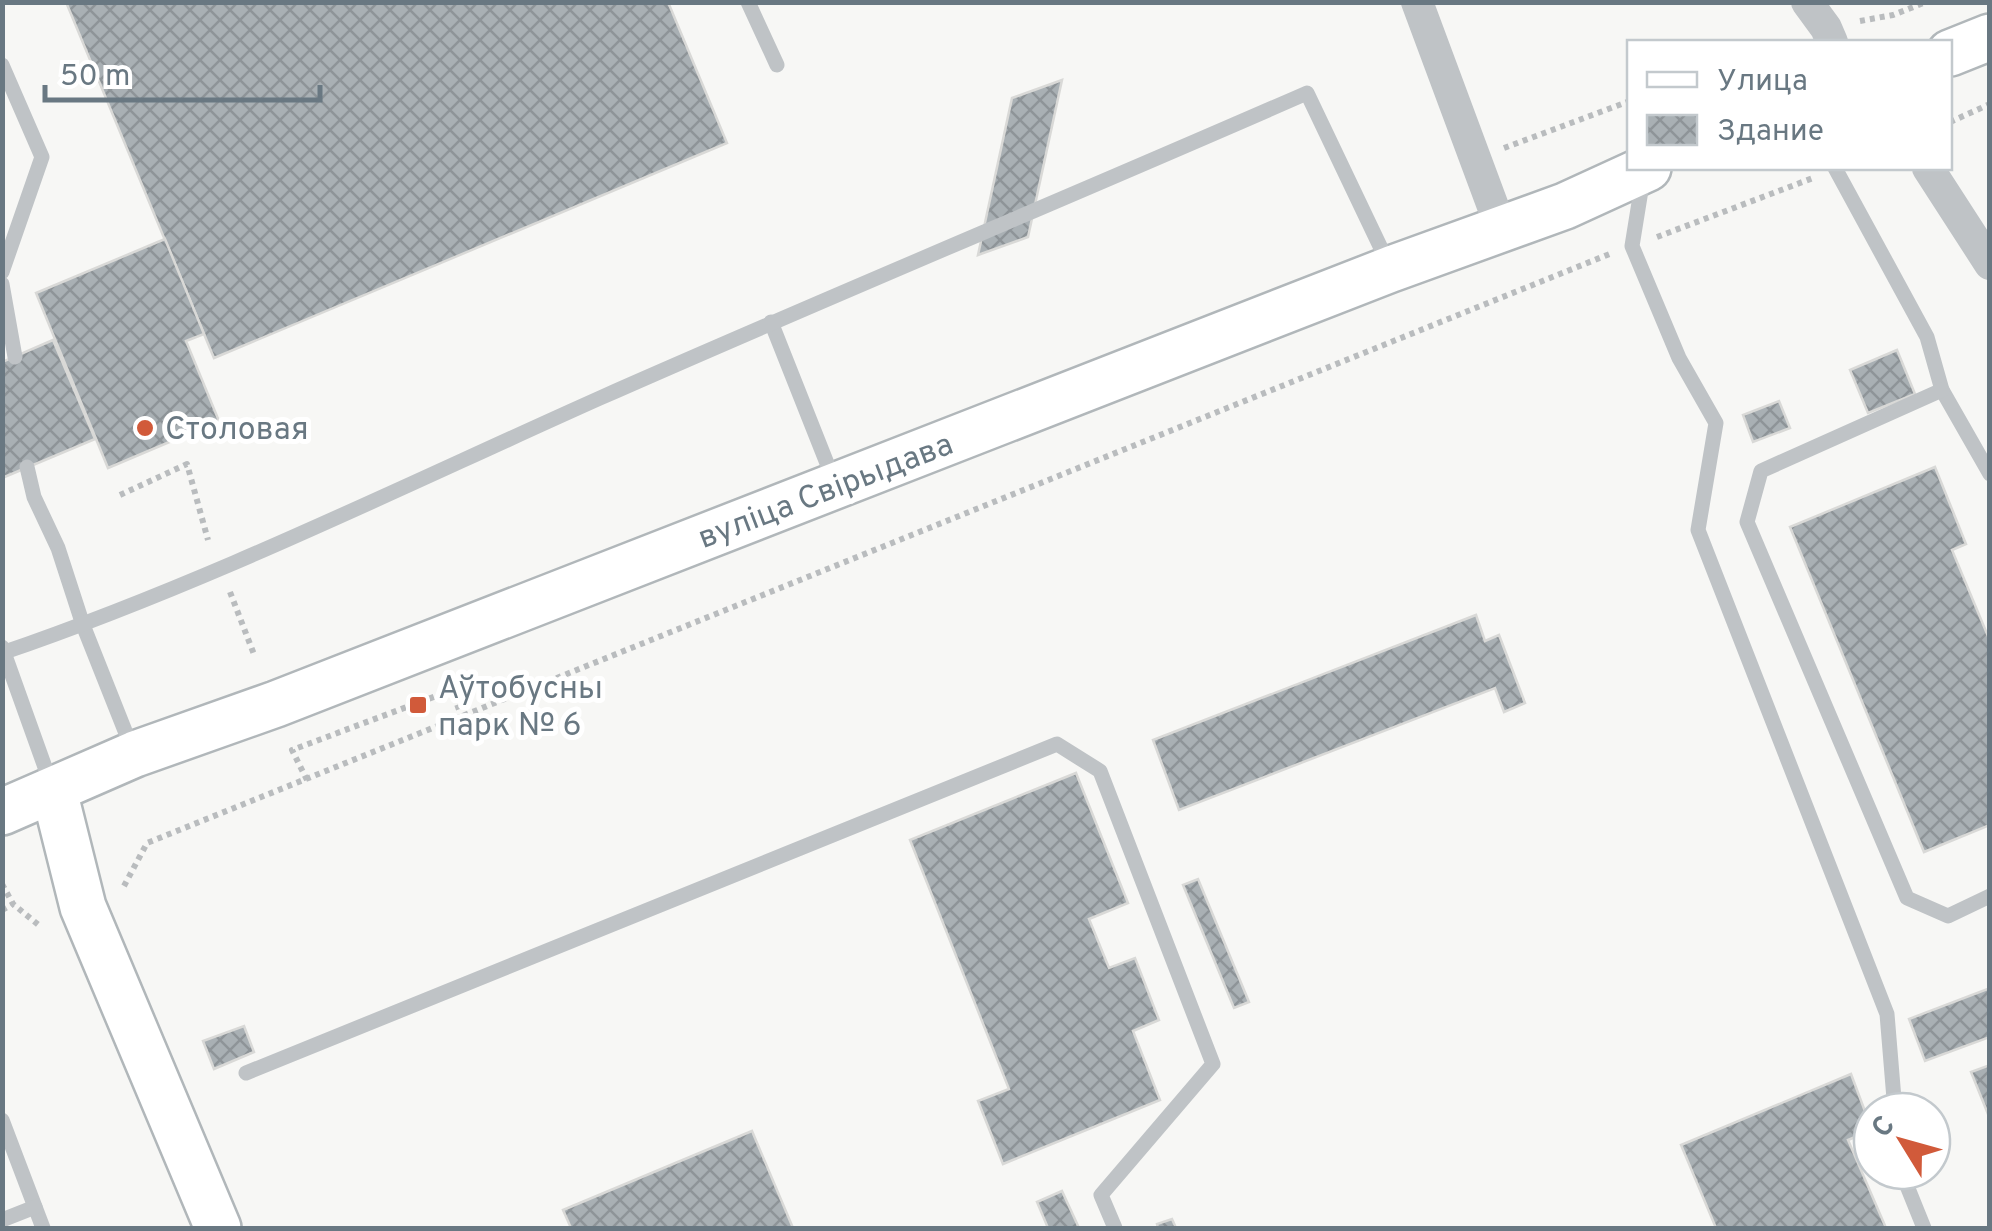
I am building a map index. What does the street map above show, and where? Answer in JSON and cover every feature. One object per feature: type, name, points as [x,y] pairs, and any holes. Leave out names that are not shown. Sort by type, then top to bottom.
[{"type":"main road","points":[[1952,52],[1990,37]]},
{"type":"main road","name":"вуліца Свірыдава","points":[[2,812],[135,754],[293,697],[1391,269],[1564,206],[1643,170]]},
{"type":"main road","points":[[54,791],[84,907],[218,1228]]},
{"type":"street","points":[[1417,2],[1501,228]]},
{"type":"street","points":[[1807,2],[1831,40]]},
{"type":"street","points":[[1929,170],[1990,264]]},
{"type":"lane","points":[[748,2],[777,65]]},
{"type":"lane","points":[[2,65],[42,158],[2,272]]},
{"type":"lane","points":[[54,791],[3,650],[82,625],[220,567],[771,322],[1307,93],[1391,269]]},
{"type":"lane","points":[[1647,170],[1632,246],[1679,358],[1716,423],[1698,530],[1886,1014],[1893,1091]]},
{"type":"lane","points":[[1837,170],[1927,337],[1942,390],[1990,474]]},
{"type":"lane","points":[[2,284],[15,356]]},
{"type":"lane","points":[[771,322],[836,486]]},
{"type":"lane","points":[[1942,390],[1760,471],[1748,522],[1907,898],[1948,916],[1990,896]]},
{"type":"lane","points":[[28,467],[34,497],[58,548],[82,625],[135,754]]},
{"type":"lane","points":[[246,1073],[1057,744],[1100,771],[1213,1064],[1101,1194],[1115,1228]]},
{"type":"lane","points":[[2,1120],[42,1228]]},
{"type":"lane","points":[[1908,1191],[1924,1228]]},
{"type":"lane","points":[[2,1220],[36,1207]]},
{"type":"path","points":[[1476,159],[1627,103]]},
{"type":"path","points":[[1952,121],[1990,104]]},
{"type":"path","points":[[124,886],[147,843],[1632,246],[1831,170]]},
{"type":"path","points":[[120,495],[187,464],[208,540]]},
{"type":"path","points":[[230,591],[255,657]]},
{"type":"path","points":[[307,780],[292,750],[452,690],[462,718]]},
{"type":"path","points":[[2,884],[13,904],[41,927]]},
{"type":"path","points":[[2,910],[13,904]]},
{"type":"building","points":[[66,2],[668,2],[727,143],[214,358]]},
{"type":"building","points":[[1062,80],[1028,237],[978,255],[1012,98]]},
{"type":"building","points":[[165,239],[204,334],[186,341],[219,421],[108,468],[36,293]]},
{"type":"building","points":[[53,340],[95,439],[2,478],[2,362]]},
{"type":"building","points":[[1897,350],[1915,394],[1868,413],[1850,370]]},
{"type":"building","points":[[1779,401],[1790,428],[1753,442],[1743,415]]},
{"type":"building","points":[[1935,467],[1966,544],[1952,550],[1990,641],[1990,825],[1924,852],[1790,527]]},
{"type":"building","points":[[1476,615],[1485,641],[1499,635],[1525,703],[1504,712],[1495,688],[1179,810],[1153,740]]},
{"type":"building","points":[[1076,773],[1128,903],[1089,919],[1109,968],[1135,958],[1159,1020],[1133,1031],[1160,1100],[1003,1164],[978,1101],[1009,1089],[910,840]]},
{"type":"building","points":[[1198,879],[1249,1002],[1234,1008],[1183,885]]},
{"type":"building","points":[[1990,988],[1990,1037],[1925,1061],[1909,1019]]},
{"type":"building","points":[[244,1026],[254,1052],[214,1069],[203,1041]]},
{"type":"building","points":[[1990,1065],[1990,1119],[1971,1072]]},
{"type":"building","points":[[1851,1074],[1857,1091],[1852,1091],[1852,1138],[1848,1140],[1852,1149],[1852,1191],[1870,1191],[1886,1228],[1716,1228],[1681,1145]]},
{"type":"building","points":[[752,1131],[793,1228],[571,1228],[563,1210]]},
{"type":"building","points":[[1062,1191],[1079,1228],[1048,1228],[1037,1202]]},
{"type":"building","points":[[1172,1219],[1176,1228],[1158,1228],[1157,1224]]},
{"type":"place","name":"Столовая","points":[[145,428]]},
{"type":"place","name":"Аўтобусны парк № 6","points":[[418,705]]}]
